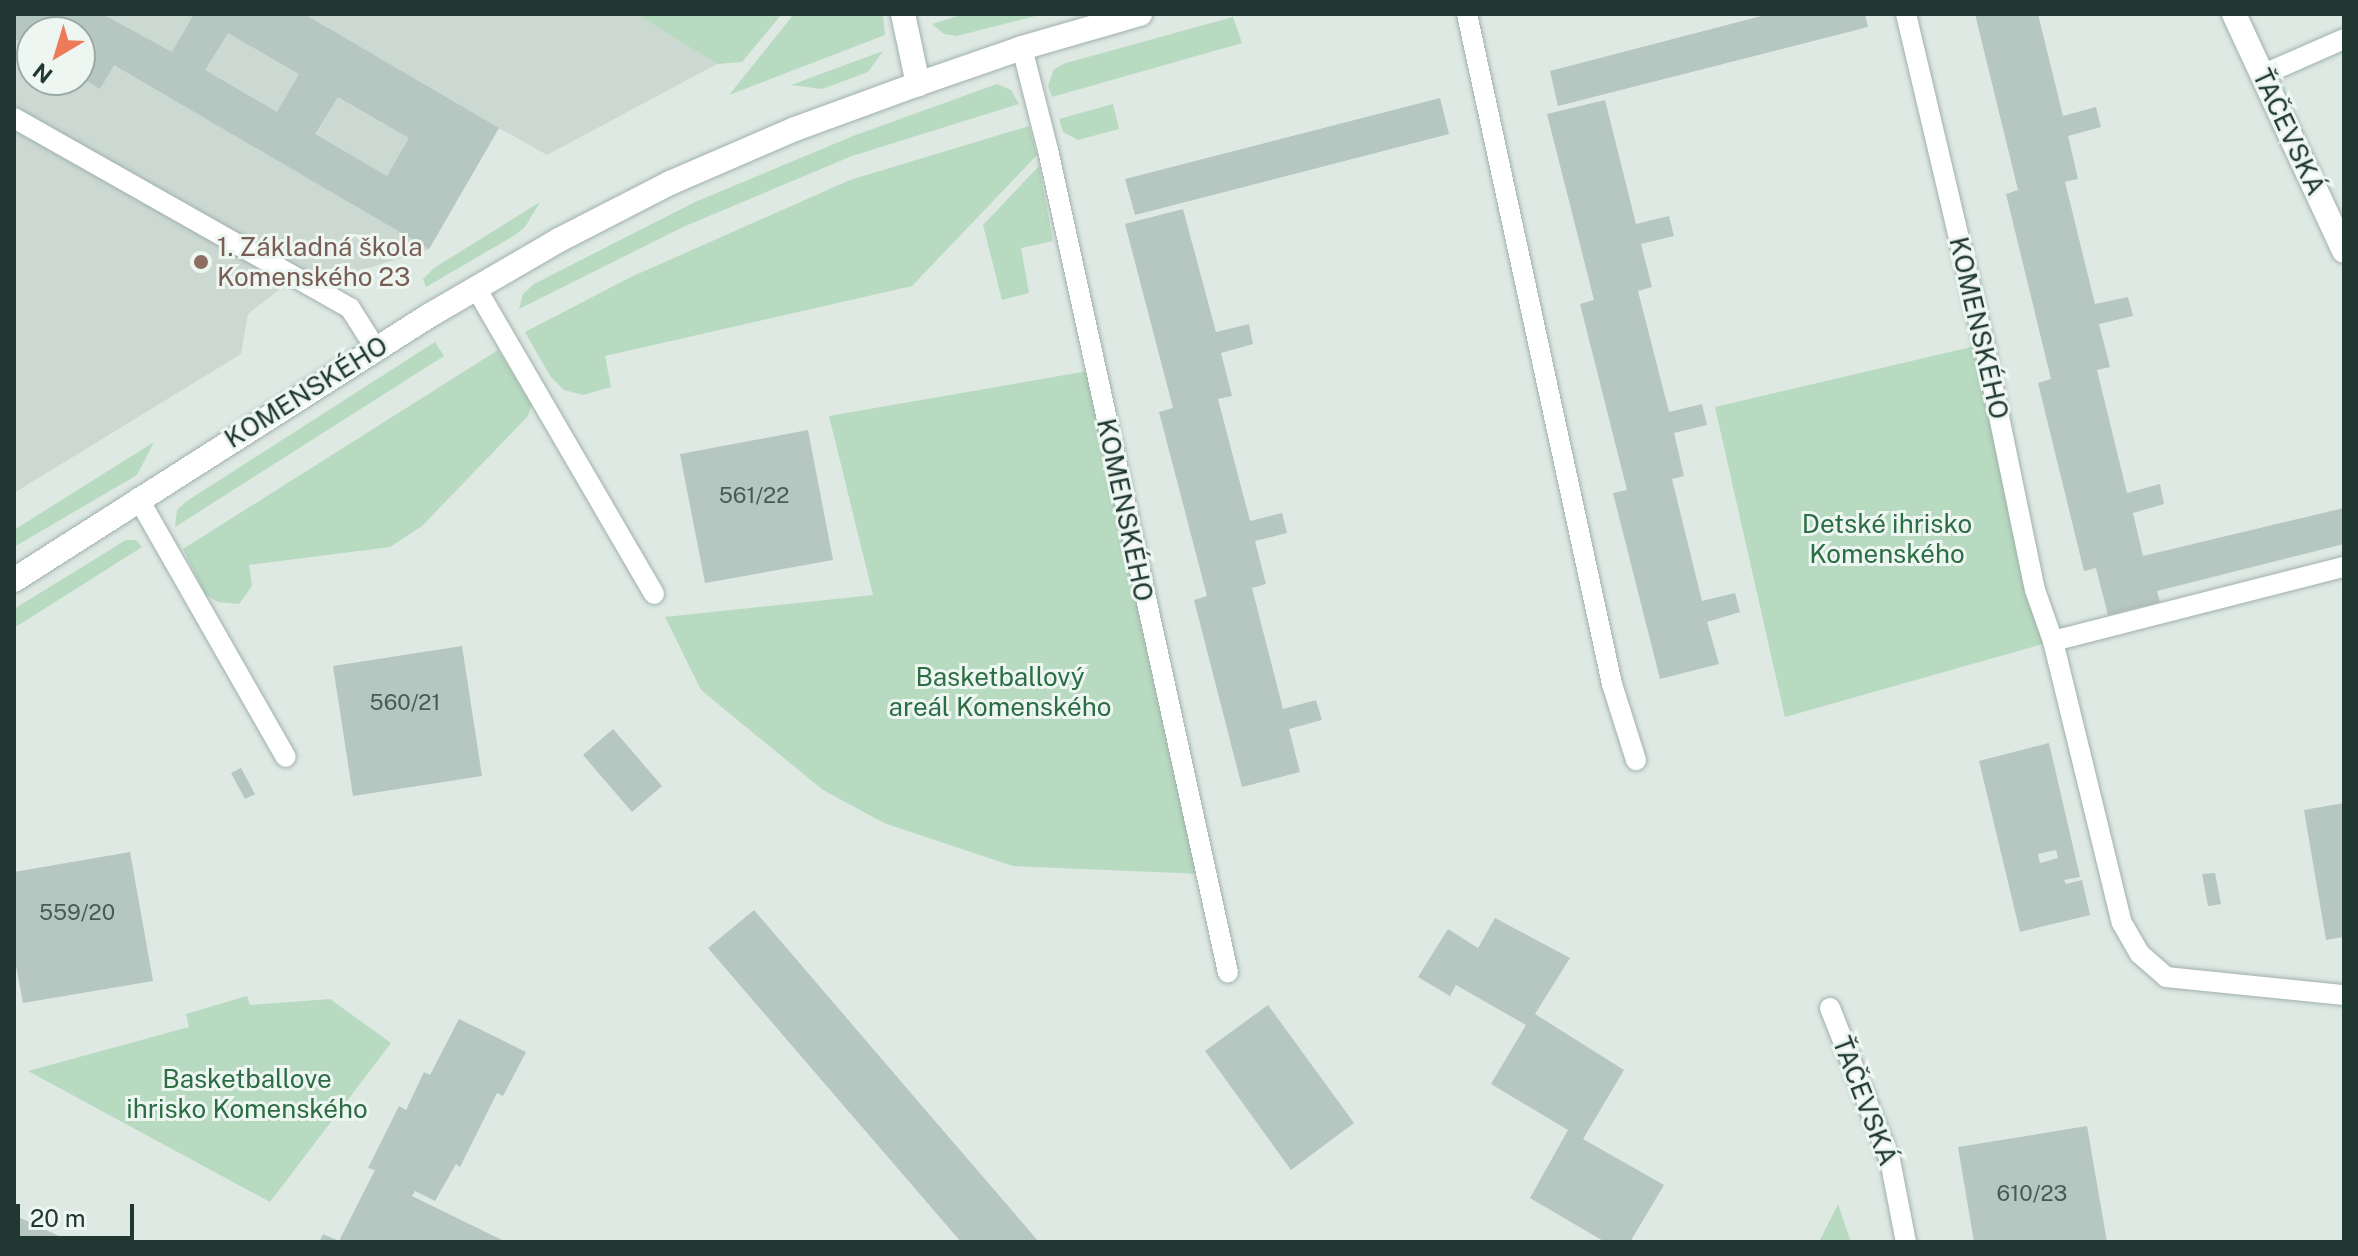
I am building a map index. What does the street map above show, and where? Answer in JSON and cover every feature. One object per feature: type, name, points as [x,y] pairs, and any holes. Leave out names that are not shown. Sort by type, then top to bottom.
[{"type":"street","points":[[903,14],[918,84]]},
{"type":"street","name":"KOMENSKÉHO","points":[[14,580],[138,498],[476,288],[670,183],[795,129],[918,84],[1022,48],[1140,14]]},
{"type":"street","name":"ŤAČEVSKÁ","points":[[2234,14],[2344,251]]},
{"type":"lane","points":[[1467,14],[1612,684],[1636,760]]},
{"type":"lane","name":"KOMENSKÉHO","points":[[1906,14],[1984,344],[2035,590],[2053,641],[2114,900],[2140,954],[2166,977],[2344,995]]},
{"type":"lane","points":[[2262,75],[2344,39]]},
{"type":"lane","name":"KOMENSKÉHO","points":[[1022,48],[1048,150],[1228,973]]},
{"type":"lane","points":[[14,118],[350,308],[376,349]]},
{"type":"lane","points":[[476,288],[654,594]]},
{"type":"lane","points":[[138,498],[286,757]]},
{"type":"lane","points":[[2053,641],[2344,567]]},
{"type":"lane","name":"ŤAČEVSKÁ","points":[[1830,1008],[1890,1160],[1906,1242]]},
{"type":"shaded area","name":"1. Základná škola Komenského 23","points":[[14,14],[636,14],[717,64],[547,155],[499,128],[429,249],[346,275],[298,275],[248,314],[241,354],[14,493]]},
{"type":"green space","points":[[636,14],[782,14],[742,62],[717,64]]},
{"type":"green space","points":[[794,14],[883,14],[885,35],[729,95]]},
{"type":"green space","points":[[964,14],[1043,14],[957,36],[944,34],[932,24]]},
{"type":"green space","points":[[1233,17],[1242,43],[1052,97],[1048,86],[1054,69],[1066,63]]},
{"type":"green space","points":[[883,51],[868,72],[822,89],[791,85]]},
{"type":"green space","points":[[997,84],[1011,90],[1019,104],[852,156],[683,227],[519,309],[523,294],[534,284],[695,202],[853,136]]},
{"type":"green space","points":[[1113,104],[1119,129],[1078,140],[1063,132],[1059,119]]},
{"type":"green space","points":[[1029,126],[1037,155],[912,286],[605,356],[611,387],[583,395],[564,390],[550,376],[525,332],[631,277],[850,180]]},
{"type":"green space","points":[[1039,166],[1053,241],[1021,248],[1029,293],[1002,300],[983,225]]},
{"type":"green space","points":[[540,202],[525,227],[515,235],[426,287],[423,279],[434,268]]},
{"type":"green space","points":[[435,342],[444,356],[175,527],[177,510],[187,501]]},
{"type":"green space","name":"Detské ihrisko Komenského","points":[[1984,344],[2053,641],[1785,717],[1715,407]]},
{"type":"green space","points":[[498,350],[532,405],[528,416],[422,526],[390,547],[249,565],[252,586],[239,604],[218,602],[205,594],[183,549]]},
{"type":"green space","name":"Basketballový areál Komenského","points":[[1094,370],[1203,874],[1013,866],[884,823],[823,790],[701,690],[665,617],[873,595],[829,416]]},
{"type":"green space","points":[[154,442],[137,475],[14,547],[14,530]]},
{"type":"green space","points":[[126,540],[136,540],[142,547],[14,628],[14,609]]},
{"type":"green space","name":"Basketballove ihrisko Komenského","points":[[247,996],[250,1005],[330,999],[391,1043],[270,1202],[28,1071],[189,1027],[186,1014]]},
{"type":"green space","points":[[1838,1204],[1851,1242],[1819,1242]]},
{"type":"building","points":[[14,14],[102,14],[172,52],[194,14],[304,14],[499,128],[429,249],[114,65],[100,89],[96,87],[96,16],[16,16],[16,39]],"holes":[[[228,33],[299,74],[277,112],[205,70]],[[338,97],[409,138],[387,176],[315,134]]]},
{"type":"building","points":[[1769,14],[1865,14],[1868,27],[1558,106],[1550,71]]},
{"type":"building","points":[[1975,14],[2038,14],[2063,116],[2096,107],[2101,127],[2068,136],[2078,179],[2065,182],[2095,304],[2128,297],[2133,316],[2099,324],[2110,367],[2097,370],[2127,493],[2160,484],[2164,504],[2133,513],[2143,556],[2344,508],[2344,544],[2157,591],[2160,602],[2108,615],[2096,568],[2084,571],[2038,383],[2051,379],[2006,194],[2018,190]]},
{"type":"building","points":[[1440,98],[1449,134],[1135,215],[1125,179]]},
{"type":"building","points":[[1605,100],[1636,224],[1669,216],[1674,236],[1641,244],[1652,287],[1638,291],[1669,412],[1702,404],[1707,425],[1674,433],[1684,476],[1672,479],[1702,601],[1735,593],[1740,612],[1707,622],[1719,664],[1660,679],[1613,493],[1627,490],[1580,304],[1594,300],[1547,114]]},
{"type":"building","points":[[1183,209],[1216,332],[1249,324],[1253,344],[1221,353],[1232,396],[1218,399],[1250,521],[1282,513],[1287,533],[1255,541],[1266,584],[1252,588],[1283,709],[1316,700],[1322,720],[1289,729],[1300,772],[1242,787],[1194,600],[1207,596],[1159,412],[1173,408],[1125,224]]},
{"type":"building","points":[[808,430],[833,560],[705,583],[680,454]]},
{"type":"building","points":[[462,646],[482,776],[353,796],[333,666]]},
{"type":"building","points":[[613,729],[662,786],[632,812],[583,755]]},
{"type":"building","points":[[2049,743],[2080,877],[2064,880],[2066,884],[2082,880],[2090,915],[2020,932],[1979,761]],"holes":[[[2056,850],[2058,858],[2040,863],[2038,854]]]},
{"type":"building","points":[[241,768],[255,794],[245,799],[231,773]]},
{"type":"building","points":[[2344,803],[2344,937],[2326,940],[2304,810]]},
{"type":"building","points":[[130,852],[153,981],[23,1003],[14,955],[14,872]]},
{"type":"building","points":[[2215,873],[2221,904],[2208,906],[2202,874]]},
{"type":"building","points":[[754,910],[1039,1242],[961,1242],[708,948]]},
{"type":"building","points":[[1495,918],[1570,958],[1535,1014],[1624,1070],[1583,1139],[1664,1185],[1630,1242],[1605,1242],[1530,1198],[1568,1130],[1491,1084],[1526,1025],[1456,985],[1450,996],[1418,977],[1448,929],[1478,948]]},
{"type":"building","points":[[1268,1005],[1354,1123],[1291,1170],[1205,1051]]},
{"type":"building","points":[[459,1019],[526,1052],[503,1096],[497,1093],[460,1167],[456,1164],[435,1201],[415,1191],[412,1196],[506,1242],[319,1242],[323,1234],[339,1241],[375,1170],[368,1168],[399,1106],[406,1110],[424,1072],[430,1075]]},
{"type":"building","points":[[2087,1126],[2107,1242],[1974,1242],[1958,1147]]},
{"type":"building","points":[[14,1215],[72,1242],[14,1242]]},
{"type":"place","name":"1. Základná škola Komenského 23","points":[[201,262]]}]
